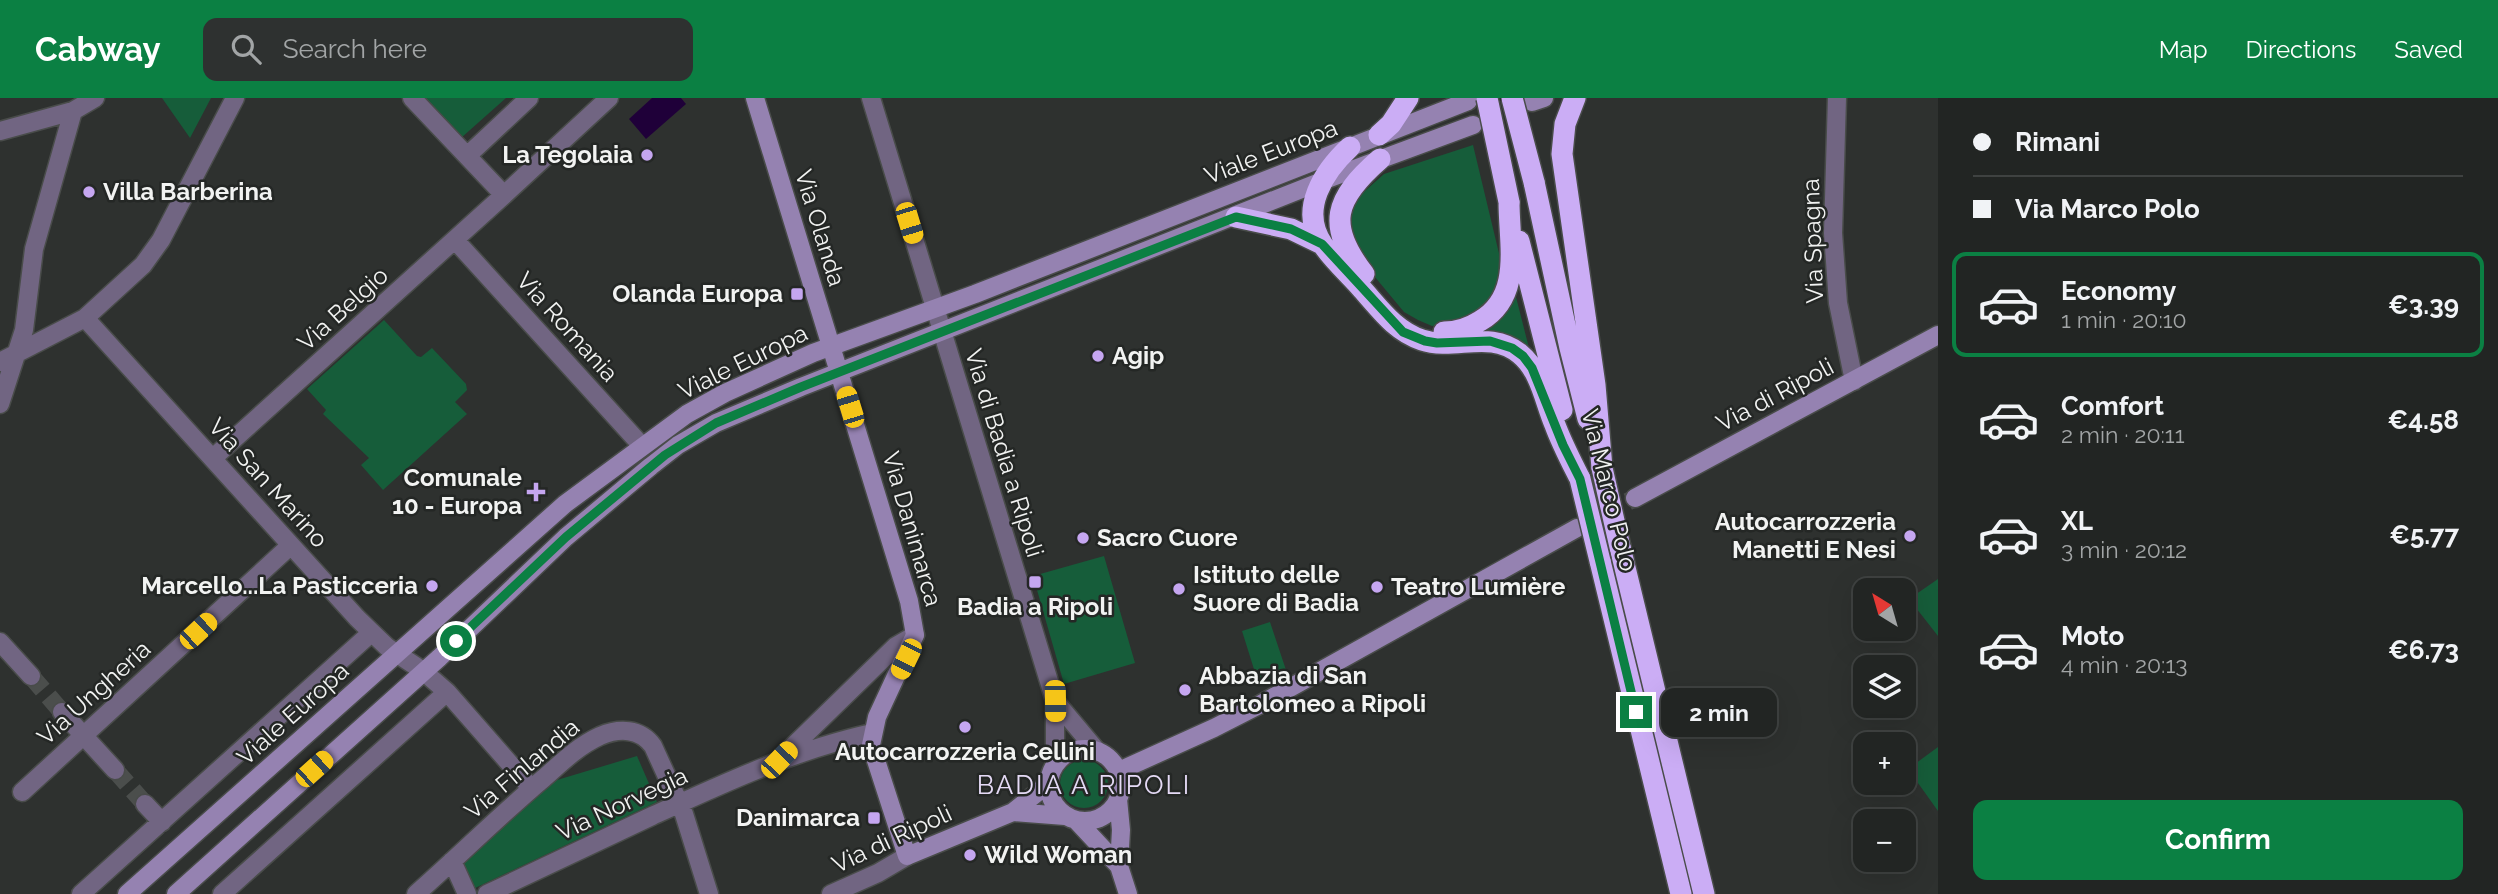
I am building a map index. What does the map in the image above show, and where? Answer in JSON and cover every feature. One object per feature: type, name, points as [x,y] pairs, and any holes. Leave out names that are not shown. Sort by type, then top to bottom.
[{"type":"highway","points":[[1379,135],[1391,124],[1408,98]]},
{"type":"highway","points":[[1575,98],[1565,124],[1562,154],[1595,385],[1602,468]]},
{"type":"highway","name":"Via Marco Polo","points":[[1477,99],[1509,202],[1681,894]]},
{"type":"highway","name":"Via Marco Polo","points":[[1529,99],[1534,182],[1570,348],[1602,468],[1704,894]]},
{"type":"highway","points":[[1322,244],[1313,211],[1315,194],[1337,160],[1350,147]]},
{"type":"highway","points":[[1380,159],[1358,179],[1348,195],[1340,217],[1342,240],[1385,299],[1401,314],[1428,330],[1448,332],[1466,328],[1487,317],[1504,298],[1511,272],[1509,202]]},
{"type":"highway","points":[[1236,217],[1291,229],[1322,244],[1403,332],[1437,343],[1490,341],[1512,348],[1523,356],[1532,368],[1563,445],[1580,479]]},
{"type":"main road","name":"Via Olanda","points":[[755,98],[839,372]]},
{"type":"main road","name":"Viale Europa","points":[[127,894],[565,504],[687,414],[713,399],[831,346],[936,309],[1477,99]]},
{"type":"main road","name":"Viale Europa","points":[[176,894],[423,671],[566,537],[665,455],[716,423],[1322,181],[1473,125]]},
{"type":"main road","name":"Via di Ripoli","points":[[1635,498],[1938,335]]},
{"type":"main road","name":"Via Danimarca","points":[[839,372],[909,601],[915,635],[872,733]]},
{"type":"main road","points":[[1119,771],[1261,704],[1577,528]]},
{"type":"main road","points":[[872,733],[872,752],[907,856]]},
{"type":"main road","points":[[1119,866],[1055,806],[1051,798],[1048,784],[1055,764],[1074,751],[1097,751],[1111,760],[1119,771],[1119,866],[1128,894]]},
{"type":"main road","name":"Via di Ripoli","points":[[907,856],[1013,813],[1048,784]]},
{"type":"main road","points":[[1070,818],[1091,821],[1105,816],[1118,799]]},
{"type":"main road","name":"Via di Ripoli","points":[[1013,813],[1070,818]]},
{"type":"street","points":[[0,131],[73,111],[95,98]]},
{"type":"street","points":[[8,358],[85,318],[143,265],[156,248],[235,98]]},
{"type":"street","points":[[412,98],[504,195]]},
{"type":"street","points":[[467,156],[529,98]]},
{"type":"street","name":"Via Belgio","points":[[213,458],[456,240],[609,98]]},
{"type":"street","name":"Via di Badia a Ripoli","points":[[871,98],[1055,701],[1055,764]]},
{"type":"street","name":"Via Spagna","points":[[1838,98],[1833,233],[1838,303],[1854,381]]},
{"type":"street","points":[[0,404],[8,358],[24,330],[34,249],[73,111]]},
{"type":"street","name":"Via Romania","points":[[456,240],[642,446]]},
{"type":"street","name":"Via San Marino","points":[[85,318],[371,633],[447,692],[531,788]]},
{"type":"street","name":"Via Ungheria","points":[[22,792],[291,545]]},
{"type":"street","name":"Viale Europa","points":[[82,894],[371,633]]},
{"type":"street","name":"Via Norvegia","points":[[779,760],[896,646],[915,635]]},
{"type":"street","points":[[0,642],[31,676]]},
{"type":"street","points":[[222,894],[447,692]]},
{"type":"street","name":"Via di Badia a Ripoli","points":[[1055,701],[1097,751]]},
{"type":"street","points":[[62,712],[115,770]]},
{"type":"street","name":"Via Finlandia","points":[[416,894],[570,754],[600,736],[622,730],[634,732],[649,741],[679,804],[709,894]]},
{"type":"street","name":"Via Norvegia","points":[[487,894],[779,760],[872,733]]},
{"type":"street","points":[[145,804],[162,822]]},
{"type":"street","name":"Via di Ripoli","points":[[831,894],[878,873],[907,856]]},
{"type":"street","points":[[452,861],[467,894]]},
{"type":"green space","points":[[162,98],[211,98],[190,138]]},
{"type":"green space","points":[[425,98],[506,98],[461,138]]},
{"type":"green space","points":[[1473,145],[1503,270],[1490,305],[1453,324],[1432,326],[1404,312],[1355,253],[1349,236],[1350,216],[1357,198],[1384,174]]},
{"type":"green space","points":[[1516,297],[1529,348],[1518,341],[1481,331]]},
{"type":"green space","points":[[384,320],[417,356],[421,357],[432,348],[466,384],[467,390],[455,402],[467,414],[383,490],[361,465],[369,458],[323,414],[326,410],[307,389]]},
{"type":"green space","points":[[1104,556],[1135,663],[1064,684],[1033,576]]},
{"type":"green space","points":[[1938,579],[1938,636],[1916,608],[1916,594]]},
{"type":"green space","points":[[1270,622],[1287,673],[1258,682],[1242,631]]},
{"type":"green space","points":[[1938,747],[1938,811],[1916,780],[1916,763]]},
{"type":"green space","points":[[637,756],[657,802],[473,889],[461,862],[547,783]]},
{"type":"green space","points":[[1084,760],[1101,767],[1108,784],[1101,801],[1084,808],[1067,801],[1060,784],[1067,767]]},
{"type":"shaded area","points":[[652,98],[681,98],[686,104],[646,139],[629,119]]},
{"type":"tunnel","points":[[1580,527],[1635,498]]},
{"type":"tunnel","points":[[31,676],[62,712]]},
{"type":"tunnel","points":[[115,770],[145,804]]},
{"type":"place","name":"La Tegolaia","points":[[647,155]]},
{"type":"place","name":"Villa Barberina","points":[[89,192]]},
{"type":"place","name":"Olanda Europa","points":[[797,294]]},
{"type":"place","name":"Agip","points":[[1098,356]]},
{"type":"place","name":"Comunale 10 - Europa","points":[[536,492]]},
{"type":"place","name":"Autocarrozzeria Manetti E Nesi","points":[[1910,536]]},
{"type":"place","name":"Sacro Cuore","points":[[1083,538]]},
{"type":"place","name":"Badia a Ripoli","points":[[1035,582]]},
{"type":"place","name":"Marcello...La Pasticceria","points":[[432,586]]},
{"type":"place","name":"Teatro Lumière","points":[[1377,587]]},
{"type":"place","name":"Istituto delle Suore di Badia","points":[[1179,589]]},
{"type":"place","name":"Abbazia di San Bartolomeo a Ripoli","points":[[1185,690]]},
{"type":"place","name":"Autocarrozzeria Cellini","points":[[965,727]]},
{"type":"place","name":"Danimarca","points":[[874,818]]},
{"type":"place","name":"Wild Woman","points":[[970,855]]},
{"type":"district","name":"BADIA A RIPOLI","points":[[1084,785]]},
{"type":"route","points":[[456,641],[566,537],[678,445],[716,423],[801,387],[1236,217],[1291,229],[1322,244],[1388,319],[1403,332],[1437,343],[1490,341],[1512,348],[1523,356],[1532,368],[1563,445],[1580,479],[1636,712]]}]
